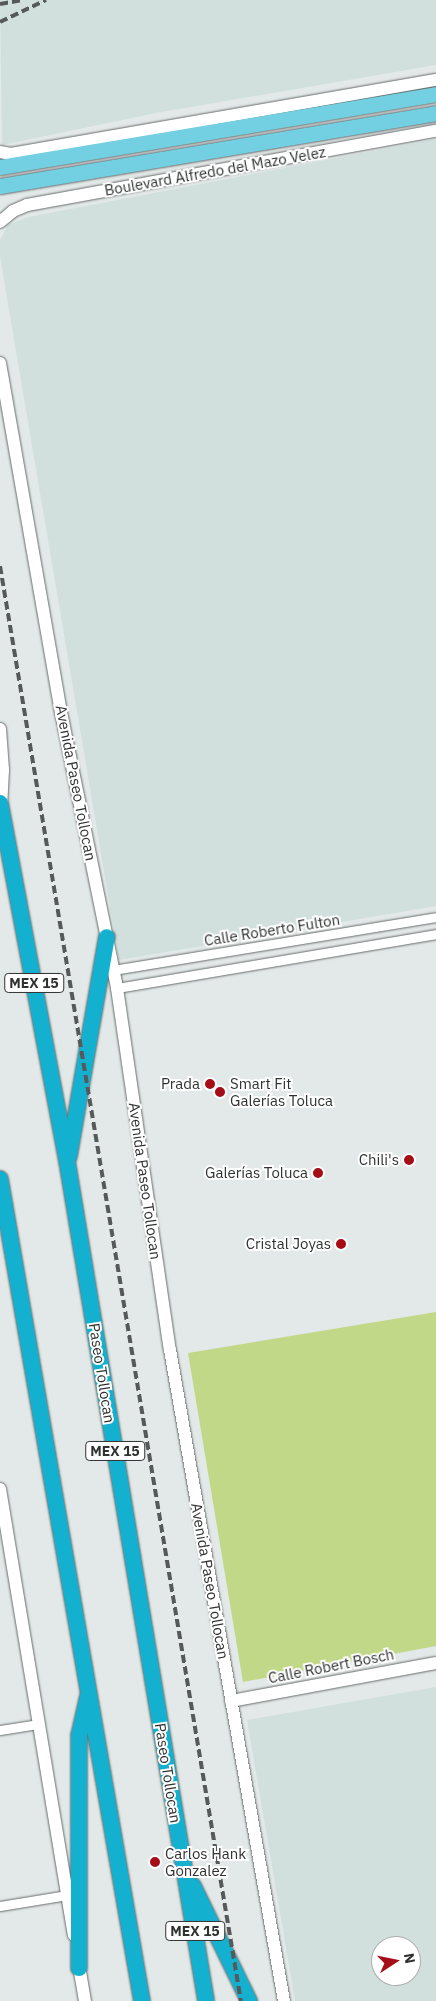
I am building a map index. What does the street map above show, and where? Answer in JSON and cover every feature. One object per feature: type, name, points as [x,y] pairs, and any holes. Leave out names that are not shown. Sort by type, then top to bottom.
[{"type":"highway","name":"Paseo Tollocan","points":[[0,804],[67,1161],[206,2001]]},
{"type":"highway","points":[[67,1161],[107,938]]},
{"type":"highway","points":[[0,1179],[142,2001]]},
{"type":"highway","points":[[79,1968],[79,1736],[89,1692]]},
{"type":"highway","points":[[183,1862],[249,2001]]},
{"type":"main road","points":[[0,152],[29,151],[436,80]]},
{"type":"main road","points":[[0,167],[436,94]]},
{"type":"main road","name":"Boulevard Alfredo del Mazo Velez","points":[[0,186],[436,113]]},
{"type":"main road","name":"Boulevard Alfredo del Mazo Velez","points":[[0,222],[13,211],[27,205],[436,131]]},
{"type":"main road","name":"Avenida Paseo Tollocan","points":[[0,363],[62,717],[113,970],[170,1350],[284,2001]]},
{"type":"main road","name":"MEX 15","points":[[0,729],[3,770],[0,804]]},
{"type":"main road","points":[[0,1489],[85,2001]]},
{"type":"main road","name":"Calle Robert Bosch","points":[[231,1701],[436,1663]]},
{"type":"street","name":"Calle Roberto Fulton","points":[[113,970],[436,917]]},
{"type":"street","name":"Calle Roberto Fulton","points":[[116,988],[436,934]]},
{"type":"street","points":[[0,1730],[38,1724]]},
{"type":"street","points":[[0,1906],[66,1895]]},
{"type":"shaded area","points":[[0,0],[436,0],[436,65],[156,113],[2,145]]},
{"type":"shaded area","points":[[436,139],[436,906],[119,960],[0,256],[0,240],[8,225],[28,217]]},
{"type":"shaded area","points":[[436,1687],[436,2001],[295,2001],[247,1720]]},
{"type":"green space","points":[[436,1312],[436,1646],[243,1682],[188,1353]]},
{"type":"railway","points":[[0,4],[23,0]]},
{"type":"railway","points":[[0,22],[46,0]]},
{"type":"railway","points":[[0,566],[241,2001]]},
{"type":"place","name":"Prada","points":[[210,1084]]},
{"type":"place","name":"Smart Fit Galerías Toluca","points":[[220,1092]]},
{"type":"place","name":"Chili's","points":[[409,1160]]},
{"type":"place","name":"Galerías Toluca","points":[[318,1173]]},
{"type":"place","name":"Cristal Joyas","points":[[341,1244]]},
{"type":"place","name":"Carlos Hank Gonzalez","points":[[155,1862]]}]
